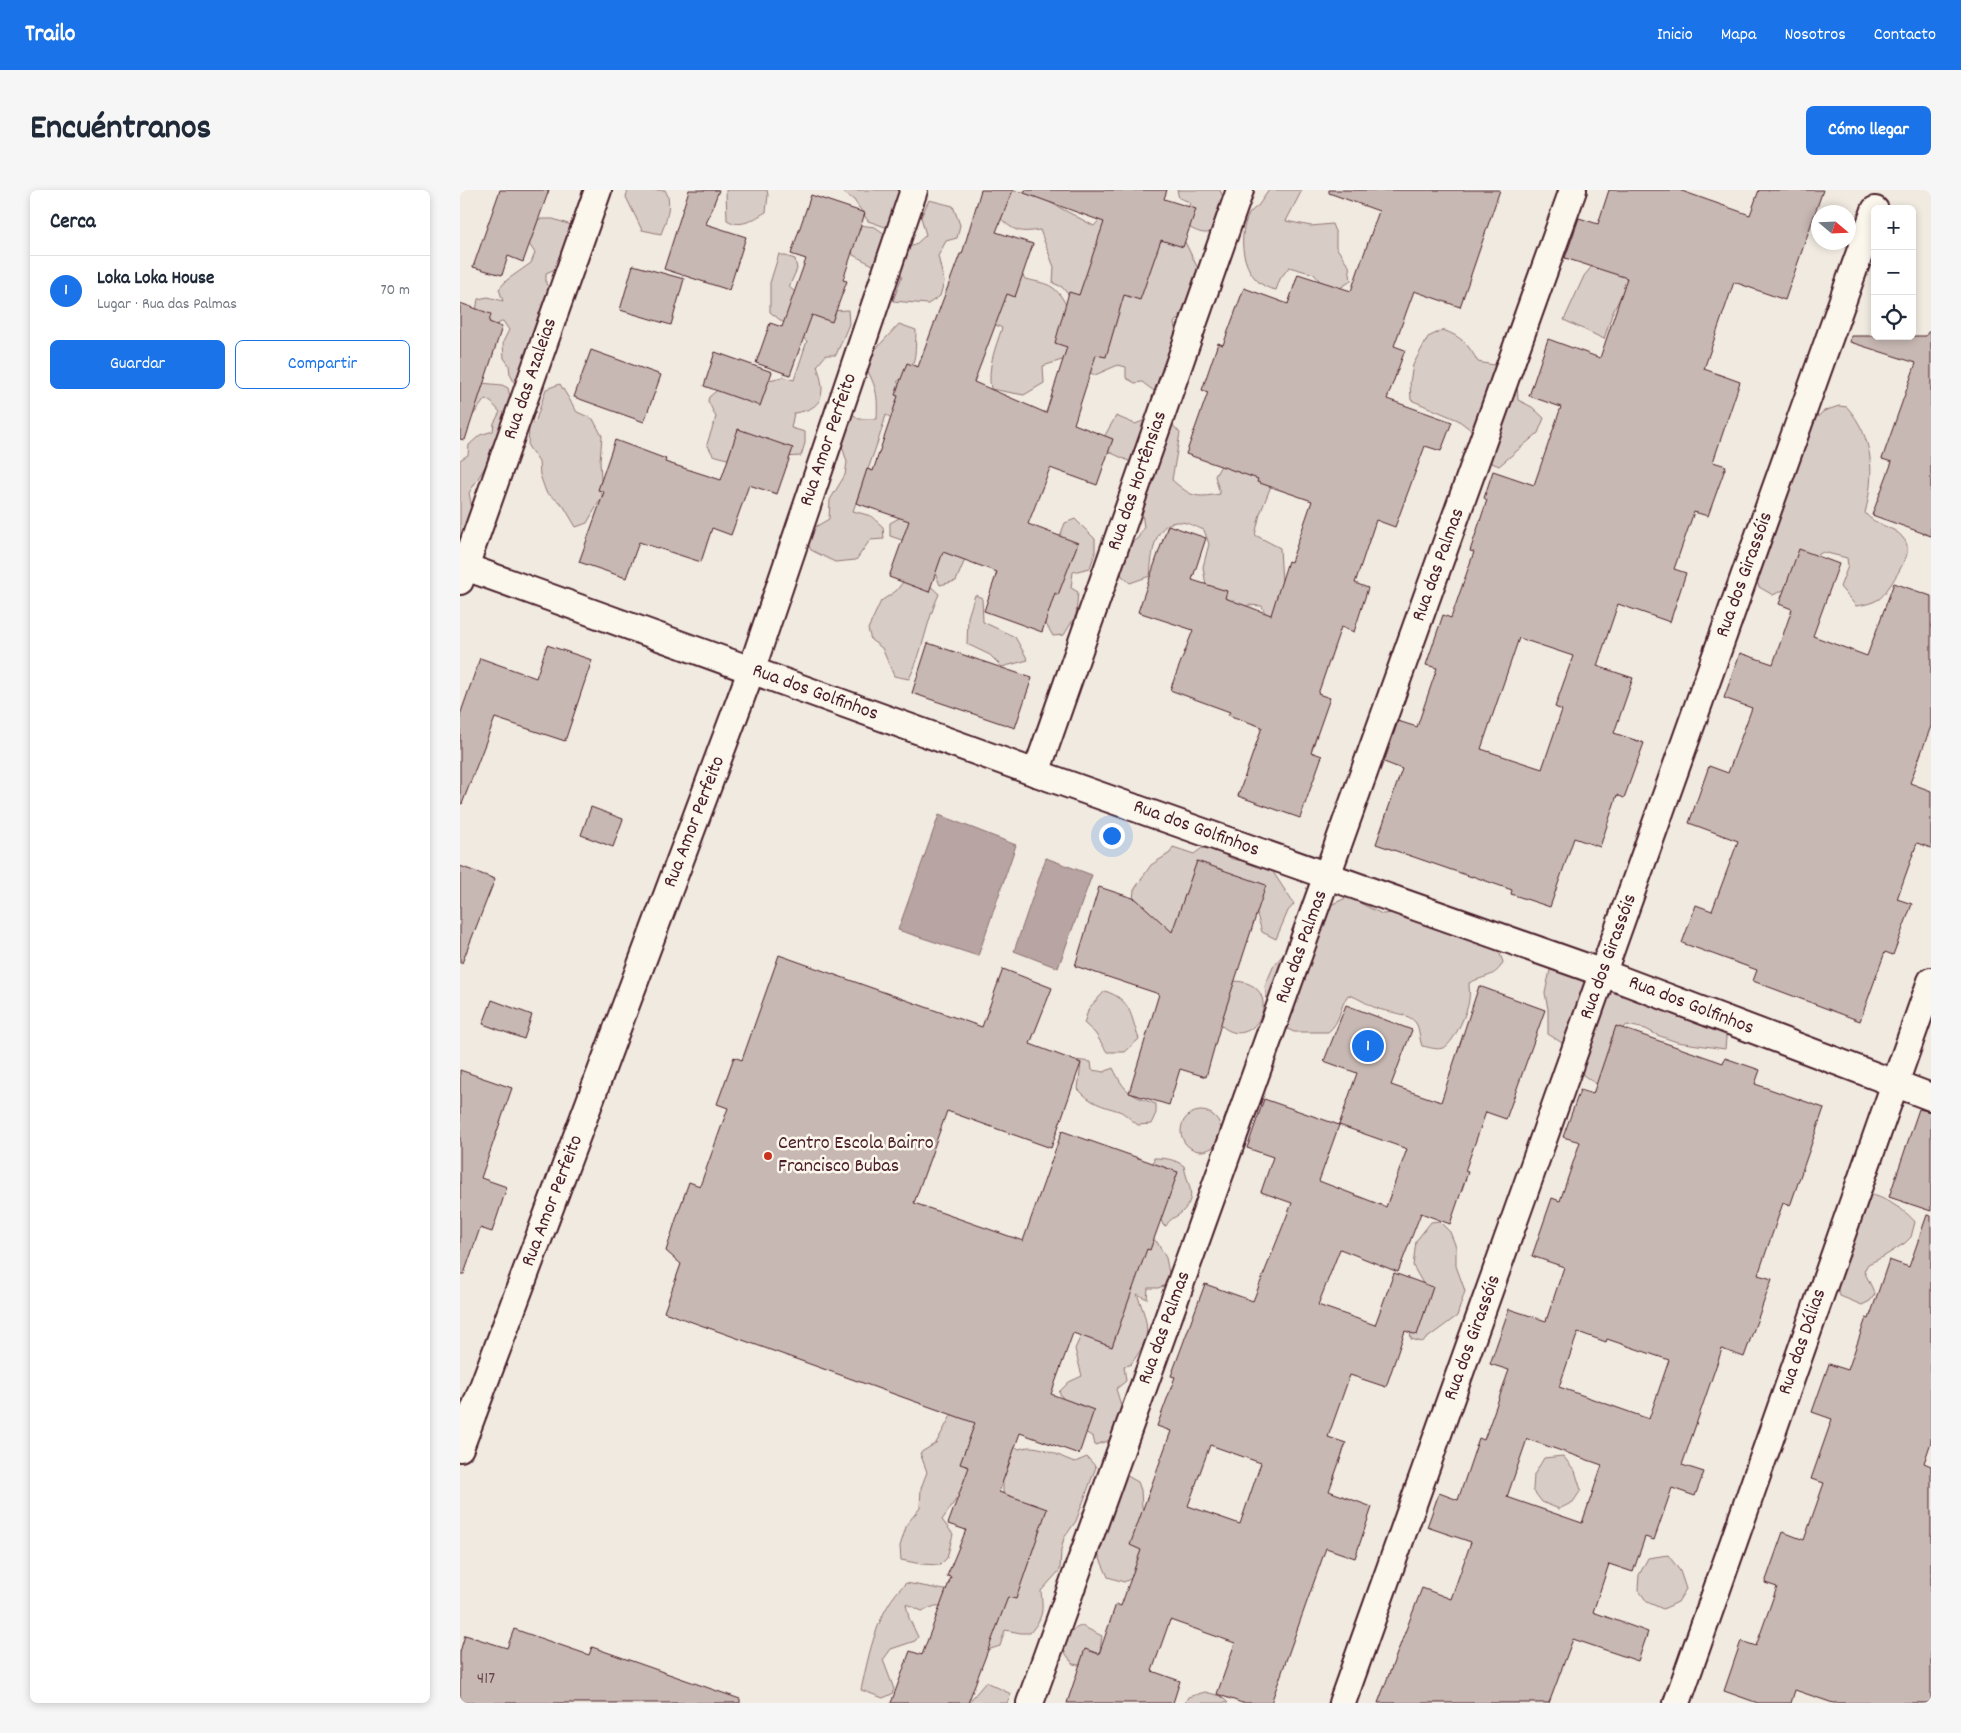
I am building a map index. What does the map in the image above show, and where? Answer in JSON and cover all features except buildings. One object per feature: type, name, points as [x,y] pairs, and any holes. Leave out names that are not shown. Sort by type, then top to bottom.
[{"type":"street","name":"Rua das Azaleias","points":[[462,571],[598,190]]},
{"type":"street","name":"Rua Amor Perfeito","points":[[460,1448],[751,671],[914,190]]},
{"type":"street","name":"Rua das Hortênsias","points":[[1036,773],[1240,190]]},
{"type":"street","name":"Rua das Palmas","points":[[1030,1703],[1573,190]]},
{"type":"street","name":"Rua dos Girassóis","points":[[1876,205],[1882,190]]},
{"type":"street","name":"Rua dos Girassóis","points":[[1342,1703],[1871,220]]},
{"type":"street","name":"Rua dos Golfinhos","points":[[462,571],[751,671],[1603,973],[1931,1097]]},
{"type":"street","name":"Rua das Dálias","points":[[1677,1703],[1931,981]]},
{"type":"shaded area","points":[[628,190],[665,190],[669,206],[661,234],[642,230],[626,197]]},
{"type":"shaded area","points":[[726,190],[767,190],[766,212],[743,223],[732,223],[727,220]]},
{"type":"shaded area","points":[[840,190],[913,190],[894,230],[868,221],[854,200]]},
{"type":"shaded area","points":[[1177,190],[1220,190],[1226,204],[1223,225],[1207,233],[1190,228],[1187,212],[1190,202],[1179,198]]},
{"type":"shaded area","points":[[1269,190],[1302,190],[1286,221],[1311,226],[1332,224],[1336,234],[1336,247],[1349,266],[1351,281],[1337,290],[1326,289],[1314,274],[1289,267],[1280,279],[1276,290],[1256,280],[1245,260],[1243,236],[1249,214],[1258,206]]},
{"type":"shaded area","points":[[1013,191],[1026,192],[1040,197],[1094,226],[1121,195],[1076,304],[1062,287],[1053,283],[1054,267],[1040,230],[1014,229],[1000,218],[1002,200]]},
{"type":"shaded area","points":[[929,200],[953,206],[960,225],[957,238],[946,241],[938,256],[944,282],[940,296],[928,304],[893,301],[902,276],[887,272],[853,255],[850,237],[859,225],[875,227],[905,248],[915,245],[926,235],[921,217]]},
{"type":"shaded area","points":[[538,219],[553,219],[571,225],[562,266],[546,273],[546,284],[552,290],[553,301],[542,307],[548,327],[517,388],[510,374],[509,365],[504,358],[503,342],[509,330],[503,321],[483,333],[474,323],[478,299],[488,297],[503,301],[499,289],[507,280],[531,263],[535,253],[529,244]]},
{"type":"shaded area","points":[[1168,235],[1185,242],[1202,277],[1188,305],[1174,323],[1178,341],[1165,382],[1154,391],[1142,382],[1135,383],[1126,378],[1126,367],[1118,365],[1095,375],[1062,360],[1043,366],[1044,383],[1024,395],[991,389],[991,366],[1002,328],[992,323],[1018,267],[1025,279],[1047,285],[1056,290],[1069,310],[1103,318],[1156,247]]},
{"type":"shaded area","points":[[779,254],[795,259],[797,269],[789,287],[799,295],[831,311],[848,310],[849,324],[836,355],[826,355],[817,366],[822,391],[817,403],[812,408],[794,413],[791,428],[805,432],[805,443],[801,456],[731,460],[713,455],[707,444],[716,417],[708,401],[709,397],[722,386],[755,383],[783,377],[794,380],[807,341],[770,312],[770,283]]},
{"type":"shaded area","points":[[1597,260],[1629,280],[1612,314],[1604,339],[1564,320],[1584,276]]},
{"type":"shaded area","points":[[899,324],[916,330],[916,346],[914,359],[909,371],[897,382],[921,401],[896,420],[886,415],[853,511],[871,516],[883,527],[884,539],[870,540],[856,560],[835,562],[811,550],[803,534],[829,519],[830,500],[845,475],[847,462],[842,446],[832,444],[850,412],[859,419],[877,419],[876,392],[865,366],[873,352]]},
{"type":"shaded area","points":[[1443,330],[1455,335],[1464,342],[1478,362],[1494,365],[1509,361],[1522,369],[1517,384],[1518,400],[1532,407],[1544,418],[1538,433],[1499,466],[1485,460],[1475,433],[1458,420],[1411,400],[1410,382],[1413,365],[1428,337]]},
{"type":"shaded area","points":[[481,383],[502,385],[508,388],[511,401],[493,454],[469,493],[473,518],[470,528],[460,539],[460,460],[468,455],[469,445],[480,435],[493,431],[494,423],[500,412],[491,402],[485,399],[471,418]]},
{"type":"shaded area","points":[[560,384],[577,412],[593,419],[602,436],[600,461],[602,497],[587,523],[576,527],[563,505],[546,492],[540,475],[539,462],[528,446],[529,427],[536,420],[546,389]]},
{"type":"shaded area","points":[[1839,406],[1847,407],[1856,419],[1863,431],[1867,444],[1871,470],[1865,513],[1874,521],[1900,534],[1907,547],[1903,563],[1882,596],[1871,603],[1856,606],[1840,587],[1848,566],[1847,558],[1823,552],[1816,556],[1796,584],[1773,595],[1759,587],[1756,579],[1798,434],[1824,411]]},
{"type":"shaded area","points":[[1116,416],[1135,424],[1146,420],[1171,423],[1180,433],[1172,480],[1184,490],[1194,495],[1220,494],[1215,476],[1227,455],[1276,473],[1260,514],[1255,535],[1280,548],[1282,583],[1274,634],[1262,606],[1248,605],[1237,617],[1207,592],[1203,567],[1209,544],[1204,530],[1190,524],[1182,522],[1172,523],[1165,526],[1160,532],[1153,549],[1150,576],[1130,583],[1122,576],[1117,563],[1127,546],[1138,538],[1144,527],[1140,499],[1128,475],[1129,461],[1107,451],[1104,437]]},
{"type":"shaded area","points":[[908,513],[969,550],[956,581],[940,585],[930,561],[911,538],[902,540],[890,536],[890,523]]},
{"type":"shaded area","points":[[1075,519],[1095,539],[1095,553],[1090,568],[1073,572],[1071,588],[1078,592],[1076,615],[1064,635],[1053,636],[1042,617],[1058,541],[1065,523]]},
{"type":"shaded area","points":[[925,581],[939,594],[909,679],[894,676],[882,648],[871,640],[868,629],[881,601],[896,591],[903,582]]},
{"type":"shaded area","points":[[975,595],[982,598],[983,622],[1015,637],[1028,660],[1002,667],[990,655],[967,644],[968,617]]},
{"type":"shaded area","points":[[939,815],[1016,845],[978,956],[898,930]]},
{"type":"shaded area","points":[[1173,847],[1194,854],[1202,848],[1216,849],[1232,859],[1251,862],[1271,869],[1294,904],[1288,911],[1276,939],[1262,932],[1249,886],[1177,954],[1132,911],[1134,890],[1151,865],[1170,853]]},
{"type":"shaded area","points":[[1046,858],[1092,875],[1058,968],[1014,951]]},
{"type":"shaded area","points":[[1348,897],[1382,914],[1406,912],[1490,940],[1500,954],[1503,962],[1497,971],[1469,983],[1467,1010],[1457,1032],[1445,1047],[1436,1049],[1422,1046],[1416,1023],[1412,1019],[1381,1010],[1348,995],[1338,1019],[1328,1032],[1294,1032],[1279,1025],[1267,1002],[1265,986],[1274,965],[1326,907]]},
{"type":"shaded area","points":[[1555,948],[1599,956],[1727,1027],[1725,1049],[1677,1042],[1646,1029],[1627,1025],[1611,1038],[1617,1053],[1605,1090],[1583,1075],[1578,1053],[1548,1034],[1548,1009],[1545,993]]},
{"type":"shaded area","points":[[1235,981],[1252,985],[1261,994],[1263,1006],[1260,1018],[1253,1027],[1242,1032],[1229,1031],[1216,1020]]},
{"type":"shaded area","points":[[1105,991],[1120,999],[1129,1009],[1139,1039],[1125,1052],[1107,1052],[1095,1033],[1084,1023],[1089,1008]]},
{"type":"shaded area","points":[[1075,1060],[1091,1062],[1092,1070],[1104,1072],[1113,1068],[1121,1083],[1129,1092],[1156,1104],[1156,1113],[1151,1124],[1138,1125],[1121,1112],[1088,1098],[1078,1089],[1081,1063]]},
{"type":"shaded area","points":[[1197,1111],[1205,1111],[1212,1114],[1218,1120],[1221,1131],[1218,1142],[1212,1148],[1205,1151],[1197,1151],[1190,1148],[1184,1142],[1181,1135],[1181,1127],[1184,1120],[1190,1114]]},
{"type":"shaded area","points":[[1154,1158],[1170,1159],[1184,1166],[1190,1190],[1191,1196],[1186,1207],[1169,1221],[1166,1226],[1163,1225],[1156,1201],[1153,1173]]},
{"type":"shaded area","points":[[1867,1194],[1879,1197],[1893,1204],[1915,1222],[1911,1237],[1905,1243],[1868,1264],[1864,1271],[1875,1294],[1870,1301],[1862,1305],[1840,1296],[1837,1288]]},
{"type":"shaded area","points":[[1439,1221],[1450,1232],[1456,1247],[1456,1266],[1465,1291],[1457,1316],[1422,1342],[1411,1339],[1410,1331],[1425,1287],[1413,1266],[1416,1241],[1431,1222]]},
{"type":"shaded area","points":[[1139,1230],[1157,1242],[1166,1258],[1170,1278],[1167,1285],[1158,1288],[1148,1288],[1147,1299],[1137,1294],[1147,1331],[1137,1355],[1130,1365],[1124,1366],[1126,1381],[1116,1389],[1123,1412],[1111,1440],[1095,1445],[1093,1437],[1082,1430],[1059,1392],[1069,1382],[1082,1376],[1075,1349],[1090,1315]]},
{"type":"shaded area","points":[[958,1403],[985,1409],[966,1494],[957,1498],[942,1520],[953,1534],[947,1558],[940,1565],[901,1560],[900,1546],[907,1524],[920,1508],[921,1488],[927,1472],[920,1453],[936,1443]]},
{"type":"shaded area","points":[[1009,1443],[1019,1449],[1027,1447],[1041,1448],[1075,1462],[1087,1457],[1096,1467],[1076,1521],[1064,1538],[1060,1570],[1041,1591],[1042,1609],[1038,1622],[1030,1633],[1005,1630],[1000,1646],[981,1652],[953,1605],[935,1606],[922,1611],[906,1604],[909,1618],[918,1637],[915,1641],[891,1649],[883,1660],[894,1689],[892,1694],[883,1698],[861,1690],[871,1647],[881,1619],[896,1594],[906,1583],[961,1593],[1003,1505],[1003,1484],[997,1469]]},
{"type":"shaded area","points":[[1563,1456],[1575,1471],[1581,1490],[1573,1502],[1559,1509],[1542,1502],[1533,1490],[1534,1475],[1544,1458]]},
{"type":"shaded area","points":[[1122,1473],[1138,1482],[1141,1490],[1142,1507],[1149,1523],[1152,1539],[1132,1578],[1124,1582],[1108,1577],[1095,1547]]},
{"type":"shaded area","points":[[1668,1555],[1680,1571],[1686,1589],[1678,1602],[1663,1609],[1647,1602],[1638,1589],[1639,1575],[1648,1558]]},
{"type":"shaded area","points":[[1082,1626],[1102,1636],[1100,1651],[1095,1663],[1084,1666],[1073,1664],[1065,1652],[1064,1646],[1064,1641],[1068,1634]]},
{"type":"shaded area","points":[[986,1682],[1011,1694],[1007,1703],[968,1703]]},
{"type":"shaded area","points":[[1205,1692],[1221,1696],[1228,1703],[1185,1703],[1188,1697]]},
{"type":"place","name":"Loka Loka House","points":[[1368,1046]]},
{"type":"place","name":"Centro Escola Bairro Francisco Bubas","points":[[768,1156]]}]
